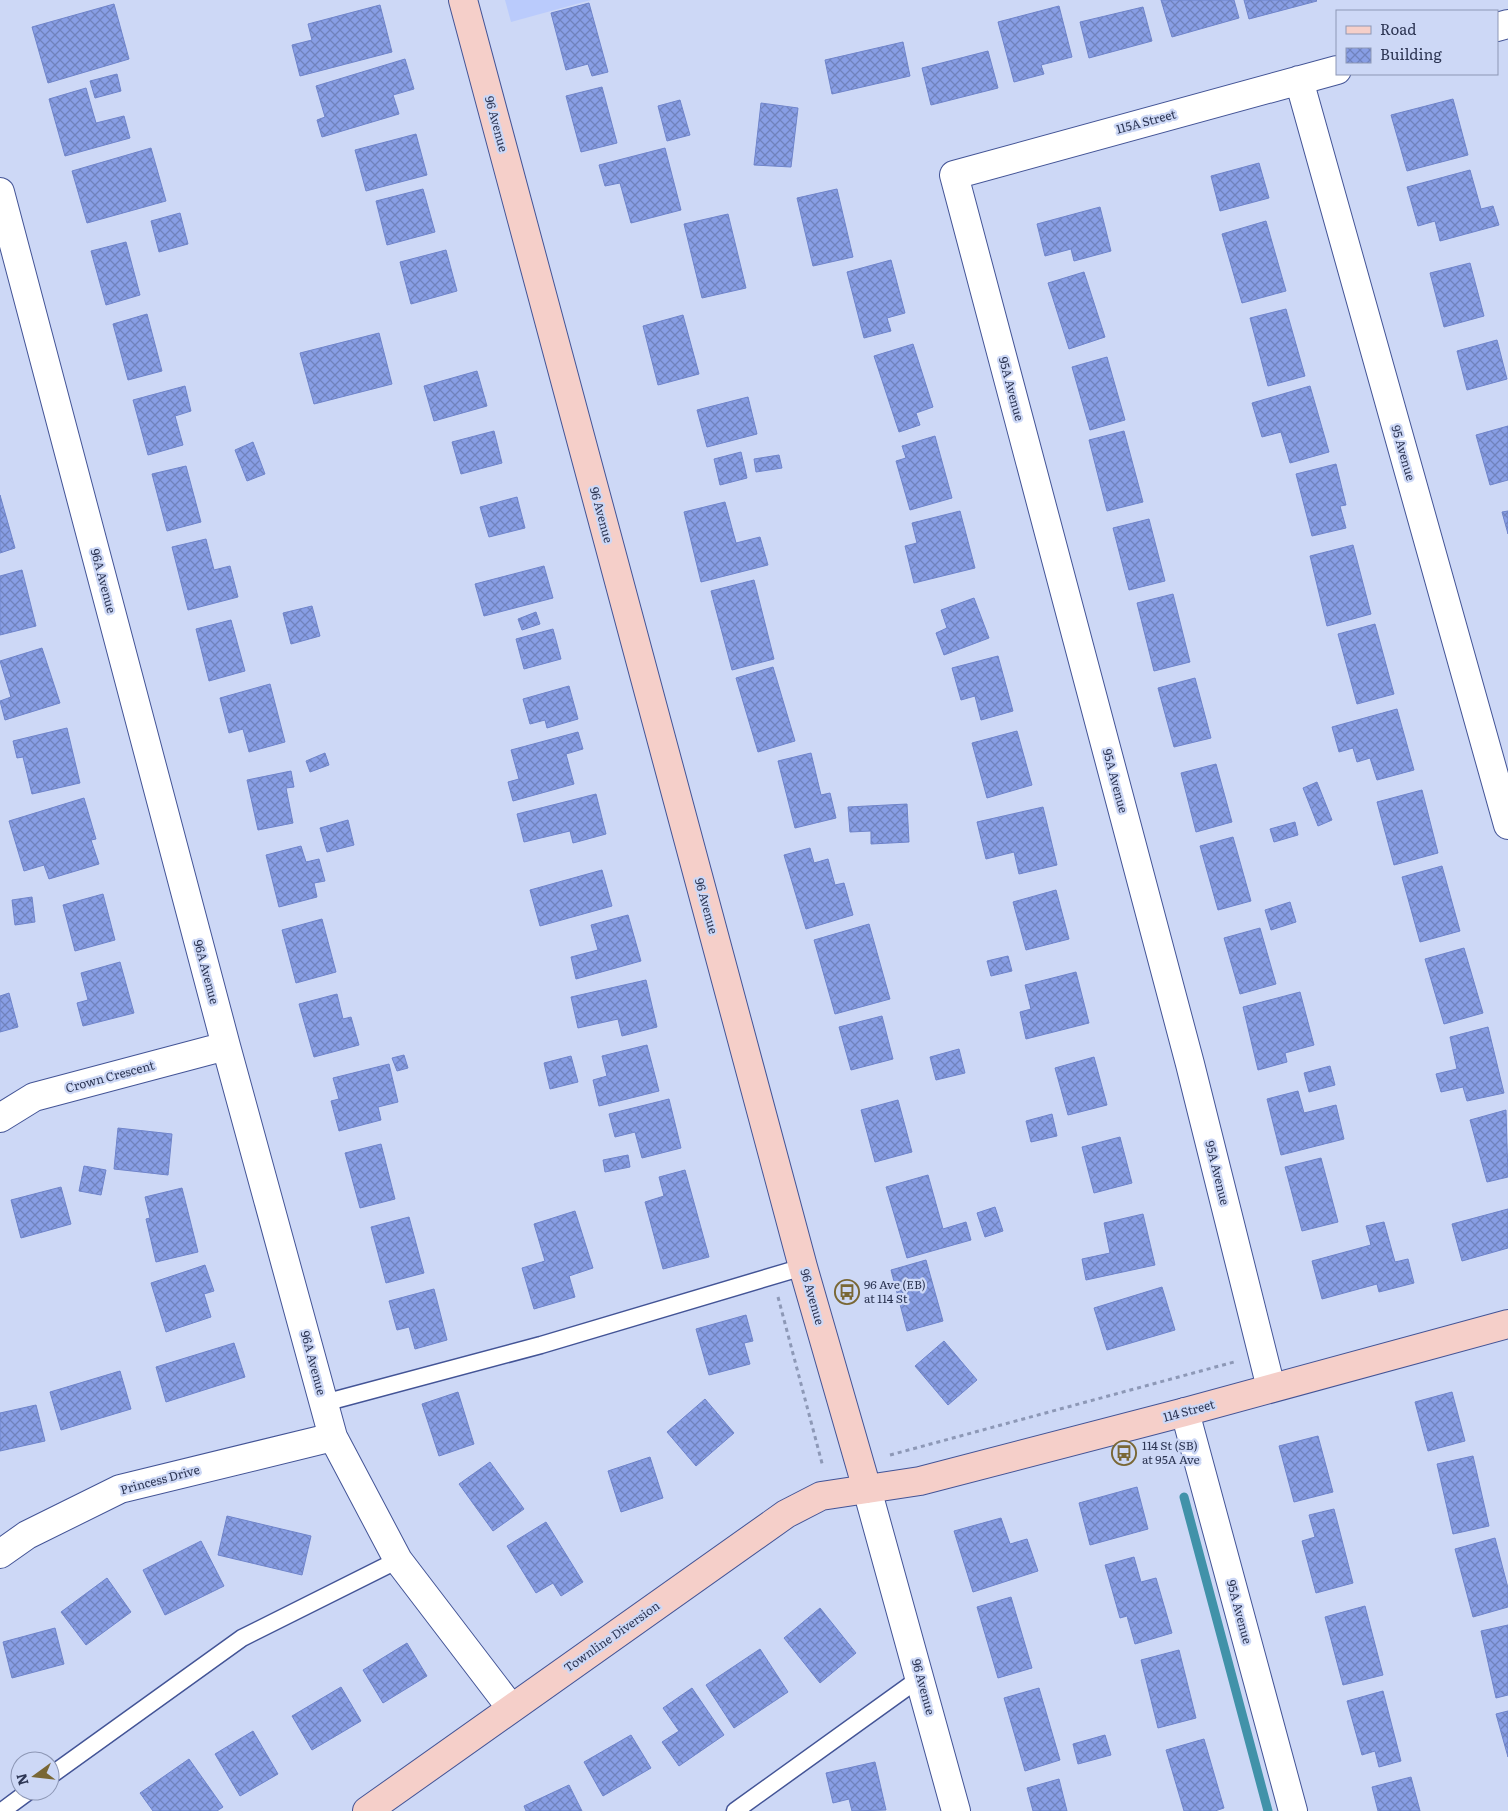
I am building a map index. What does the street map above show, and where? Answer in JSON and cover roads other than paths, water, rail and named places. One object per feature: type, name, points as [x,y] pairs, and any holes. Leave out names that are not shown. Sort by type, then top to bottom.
[{"type":"street","name":"96 Avenue","points":[[463,0],[803,1267],[867,1489],[956,1811]]},
{"type":"street","name":"115A Street","points":[[954,175],[1336,70]]},
{"type":"street","name":"95 Avenue","points":[[1299,80],[1508,825]]},
{"type":"street","name":"95A Avenue","points":[[954,175],[1188,1054],[1271,1388]]},
{"type":"street","name":"96A Avenue","points":[[0,192],[226,1046],[333,1436],[398,1560],[511,1708]]},
{"type":"street","name":"Crown Crescent","points":[[0,1118],[34,1097],[226,1046]]},
{"type":"street","name":"114 Street","points":[[867,1489],[920,1481],[1185,1412],[1508,1324]]},
{"type":"street","name":"95A Avenue","points":[[1185,1412],[1293,1811]]},
{"type":"street","name":"Princess Drive","points":[[0,1554],[27,1535],[120,1490],[333,1436]]},
{"type":"street","name":"Townline Diversion","points":[[367,1811],[786,1514],[821,1496],[867,1489]]},
{"type":"lane","points":[[324,1403],[540,1345],[803,1267]]},
{"type":"lane","points":[[60,1769],[242,1638],[398,1560]]},
{"type":"lane","points":[[736,1811],[920,1678]]},
{"type":"lane","points":[[2,1811],[16,1801]]},
{"type":"waterway","points":[[1184,1497],[1268,1811]]},
{"type":"place","name":"96 Ave (EB) at 114 St","points":[[847,1292]]},
{"type":"place","name":"114 St (SB) at 95A Ave","points":[[1124,1453]]}]
